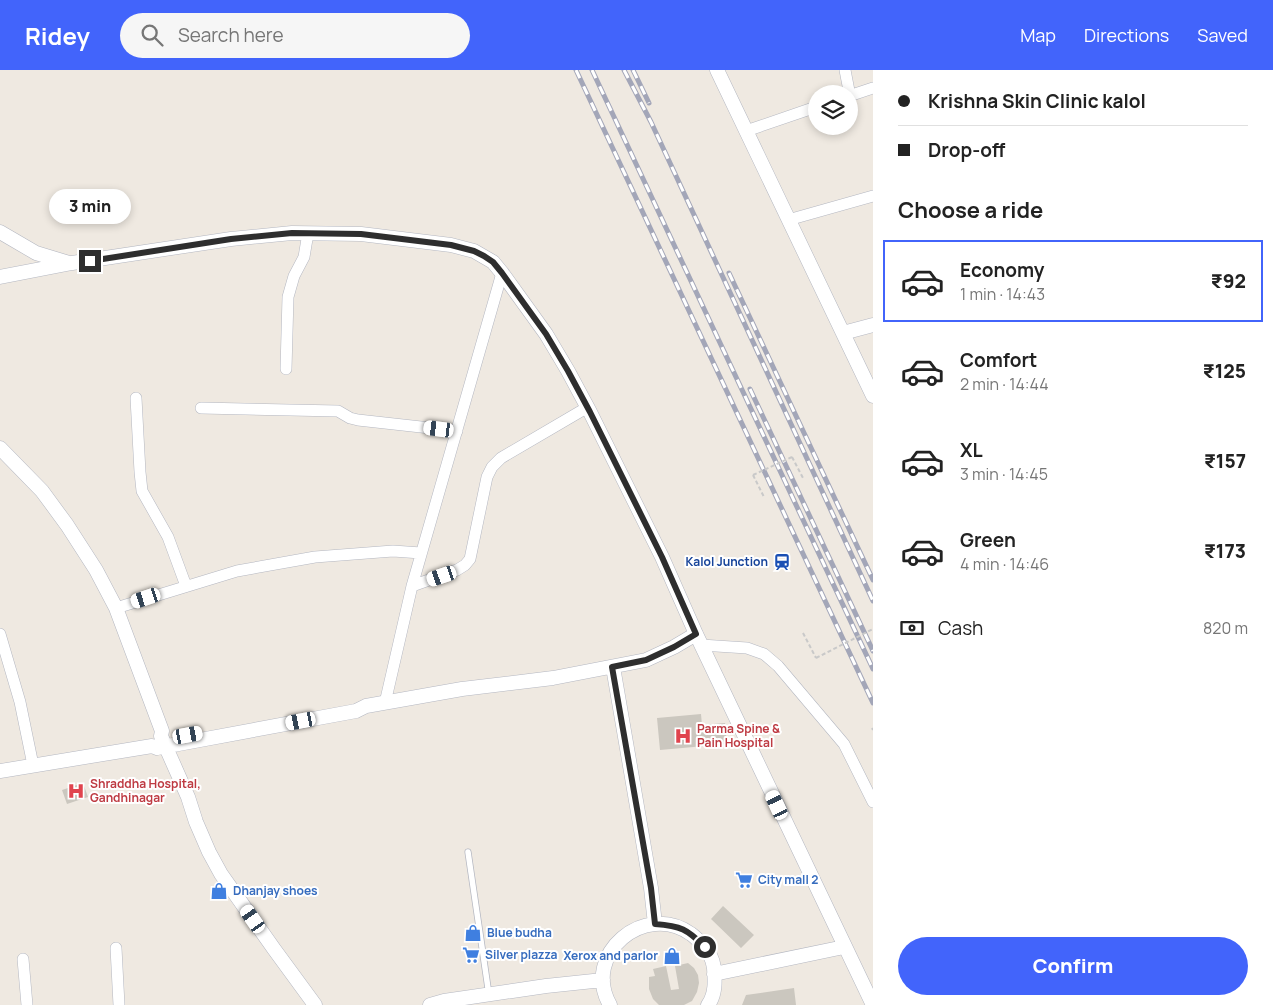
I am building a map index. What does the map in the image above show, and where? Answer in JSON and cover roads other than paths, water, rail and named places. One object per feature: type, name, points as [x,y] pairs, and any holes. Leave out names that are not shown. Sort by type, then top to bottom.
[{"type":"street","points":[[717,70],[873,396]]},
{"type":"street","points":[[845,70],[847,85]]},
{"type":"street","points":[[858,93],[873,88]]},
{"type":"street","points":[[746,131],[808,110]]},
{"type":"street","points":[[788,220],[873,196]]},
{"type":"street","points":[[0,232],[36,253],[72,263]]},
{"type":"street","points":[[0,277],[72,263],[231,239],[292,233],[361,234],[462,247],[493,262],[546,334],[588,408],[662,557],[698,640],[873,1005]]},
{"type":"street","points":[[286,369],[288,297],[294,276],[304,257],[308,233]]},
{"type":"street","points":[[385,703],[412,586],[502,273]]},
{"type":"street","points":[[843,333],[873,325]]},
{"type":"street","points":[[136,398],[142,491],[168,538],[186,586]]},
{"type":"street","points":[[201,408],[338,411],[358,420],[457,431]]},
{"type":"street","points":[[412,586],[457,570],[465,566],[470,559],[487,477],[492,467],[501,458],[588,408]]},
{"type":"street","points":[[0,448],[42,492],[67,525],[96,570],[116,608],[164,741],[209,852],[263,934],[315,1005]]},
{"type":"street","points":[[116,608],[237,571],[315,557],[393,551],[422,553]]},
{"type":"street","points":[[0,634],[20,702],[33,765]]},
{"type":"street","points":[[0,771],[164,741],[356,711],[366,706],[462,689],[553,678],[612,667],[646,660],[674,647],[698,640],[747,648],[764,654],[778,666],[844,744],[873,802]]},
{"type":"street","points":[[612,667],[651,888],[655,924]]},
{"type":"street","points":[[164,741],[195,794],[216,848],[280,944],[326,1005]]},
{"type":"street","points":[[610,1005],[606,998],[603,980],[604,966],[609,954],[616,943],[627,933],[640,927],[655,924],[674,925],[691,934],[705,947],[713,964],[715,983],[711,1001],[708,1005]]},
{"type":"street","points":[[714,974],[844,947]]},
{"type":"street","points":[[116,948],[119,1005]]},
{"type":"street","points":[[23,959],[27,1005]]},
{"type":"street","points":[[430,1005],[444,1001],[603,980]]},
{"type":"lane","points":[[468,852],[489,995]]},
{"type":"railway","points":[[576,70],[873,703]]},
{"type":"railway","points":[[592,70],[873,669]]},
{"type":"railway","points":[[624,70],[651,122],[873,601]]},
{"type":"railway","points":[[633,70],[649,103]]},
{"type":"railway","points":[[729,273],[873,580]]},
{"type":"railway","points":[[750,389],[873,651]]},
{"type":"place","name":"Kalol Junction","points":[[782,562]]},
{"type":"place","name":"Parma Spine & Pain Hospital","points":[[683,736]]},
{"type":"place","name":"Shraddha Hospital, Gandhinagar","points":[[76,791]]},
{"type":"place","name":"City mall 2","points":[[744,880]]},
{"type":"place","name":"Dhanjay shoes","points":[[219,891]]},
{"type":"place","name":"Blue budha","points":[[473,933]]},
{"type":"place","name":"Silver plazza","points":[[471,955]]},
{"type":"place","name":"Xerox and parlor","points":[[672,956]]}]
